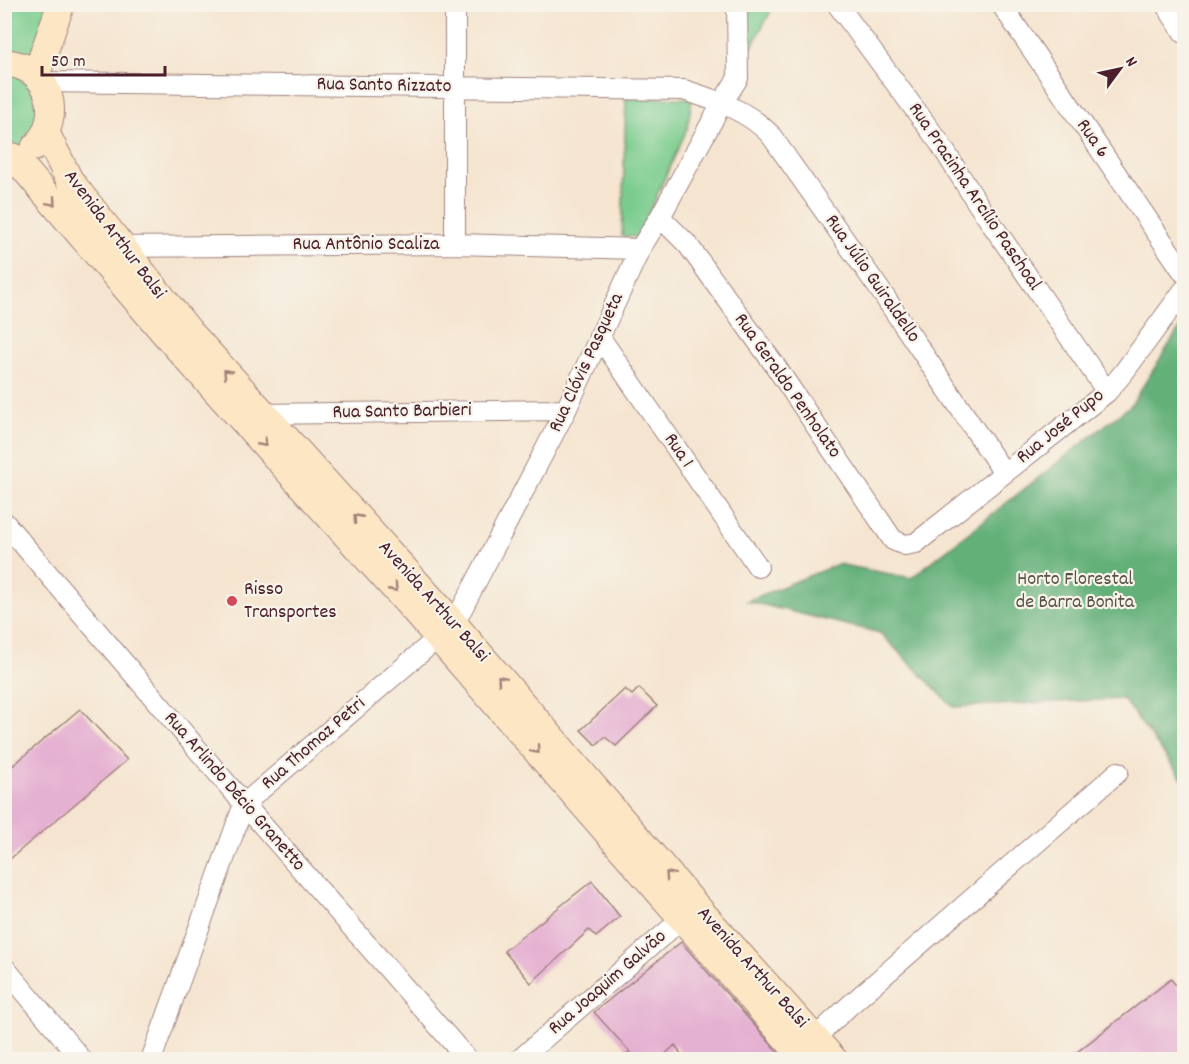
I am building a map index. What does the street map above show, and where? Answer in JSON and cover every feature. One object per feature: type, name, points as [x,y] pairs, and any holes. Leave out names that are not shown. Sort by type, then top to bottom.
[{"type":"main road","points":[[39,79],[61,4]]},
{"type":"main road","points":[[4,63],[23,66],[39,79],[51,102],[51,118],[46,133],[37,146],[8,160]]},
{"type":"main road","name":"Avenida Arthur Balsi","points":[[46,133],[70,181],[188,330],[251,415]]},
{"type":"main road","name":"Avenida Arthur Balsi","points":[[8,160],[251,415],[446,631],[806,1050],[834,1059]]},
{"type":"street","points":[[455,4],[455,244]]},
{"type":"street","name":"Rua Clóvis Pasqueta","points":[[446,631],[566,410],[640,249],[738,78],[737,4]]},
{"type":"street","name":"Rua Pracinha Arcílio Paschoal","points":[[837,4],[939,142],[976,201],[1107,392]]},
{"type":"street","name":"Rua 6","points":[[1001,4],[1185,273]]},
{"type":"street","points":[[1165,4],[1185,33]]},
{"type":"street","name":"Rua Santo Rizzato","points":[[39,79],[684,90],[722,103]]},
{"type":"street","name":"Rua Júlio Guiraldello","points":[[722,103],[755,119],[770,134],[880,290],[1004,473]]},
{"type":"street","name":"Rua Geraldo Penholato","points":[[660,217],[688,244],[768,356],[893,540],[905,545],[916,543]]},
{"type":"street","name":"Rua Antônio Scaliza","points":[[93,249],[122,246],[455,244],[640,249]]},
{"type":"street","name":"Rua José Pupo","points":[[916,543],[1107,392],[1185,290]]},
{"type":"street","name":"Rua 1","points":[[599,336],[758,567]]},
{"type":"street","name":"Rua Santo Barbieri","points":[[251,415],[566,410]]},
{"type":"street","name":"Rua Arlindo Décio Granetto","points":[[4,522],[244,804],[468,1059]]},
{"type":"street","name":"Rua Thomaz Petri","points":[[151,1059],[244,804],[446,631]]},
{"type":"street","points":[[806,1050],[850,1005],[1118,772]]},
{"type":"street","name":"Rua Joaquim Galvão","points":[[519,1059],[689,913]]},
{"type":"street","points":[[4,967],[82,1059]]},
{"type":"green space","points":[[7,5],[54,5],[35,70],[5,61],[4,11]]},
{"type":"green space","points":[[744,5],[774,5],[742,65]]},
{"type":"green space","points":[[4,66],[45,93],[30,146],[5,153]]},
{"type":"green space","points":[[626,98],[687,98],[692,101],[687,129],[638,237],[622,236]]},
{"type":"green space","name":"Horto Florestal de Barra Bonita","points":[[1184,321],[1184,781],[1123,699],[953,707],[880,633],[747,601],[838,564],[911,578],[1131,405]]},
{"type":"building","points":[[639,688],[657,706],[616,746],[605,737],[596,745],[581,730],[625,689],[632,695]]},
{"type":"building","points":[[80,709],[127,760],[4,864],[4,773]]},
{"type":"building","points":[[592,881],[620,917],[596,937],[589,930],[531,983],[504,951]]},
{"type":"building","points":[[681,942],[784,1059],[684,1059],[675,1045],[660,1059],[619,1059],[630,1052],[594,1012]]},
{"type":"building","points":[[1171,979],[1185,997],[1185,1059],[1068,1059]]},
{"type":"place","name":"Risso Transportes","points":[[232,601]]}]
